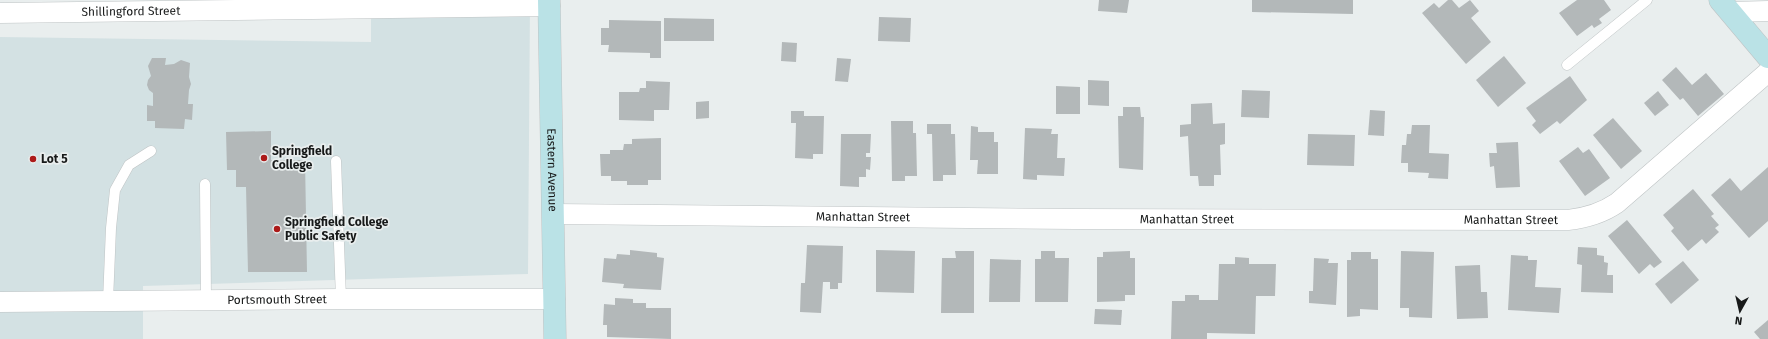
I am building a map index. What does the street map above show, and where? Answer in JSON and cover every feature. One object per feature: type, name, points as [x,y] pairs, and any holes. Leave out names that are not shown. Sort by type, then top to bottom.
[{"type":"street","name":"Shillingford Street","points":[[0,13],[549,3]]},
{"type":"street","name":"Eastern Avenue","points":[[549,3],[554,214],[555,339]]},
{"type":"street","points":[[1725,6],[1768,10]]},
{"type":"street","points":[[1725,6],[1768,57]]},
{"type":"street","name":"Manhattan Street","points":[[554,214],[1075,219],[1568,220],[1599,213],[1617,203],[1768,72]]},
{"type":"street","name":"Portsmouth Street","points":[[0,302],[555,299]]},
{"type":"lane","points":[[1567,65],[1647,0]]},
{"type":"lane","points":[[108,301],[111,228],[115,190],[128,166],[151,151]]},
{"type":"lane","points":[[336,162],[341,299]]},
{"type":"lane","points":[[205,184],[206,300]]},
{"type":"shaded area","name":"Springfield College","points":[[371,0],[530,0],[528,274],[143,286],[143,339],[0,339],[0,37],[371,42]]},
{"type":"building","points":[[1099,0],[1129,0],[1127,13],[1098,11]]},
{"type":"building","points":[[1252,0],[1353,0],[1353,14],[1252,12]]},
{"type":"building","points":[[1448,0],[1452,0],[1459,8],[1470,0],[1479,11],[1471,18],[1491,42],[1466,64],[1422,13],[1434,3],[1439,8]]},
{"type":"building","points":[[1577,0],[1604,0],[1611,10],[1599,19],[1602,23],[1594,28],[1592,25],[1577,36],[1559,13]]},
{"type":"building","points":[[879,17],[911,18],[910,42],[878,41]]},
{"type":"building","points":[[664,18],[714,19],[714,41],[664,41]]},
{"type":"building","points":[[609,20],[661,21],[661,58],[650,58],[650,53],[608,52],[609,45],[601,45],[601,28],[609,28]]},
{"type":"building","points":[[782,42],[797,43],[796,62],[781,61]]},
{"type":"building","points":[[1504,56],[1526,83],[1498,107],[1476,80]]},
{"type":"building","points":[[152,58],[166,58],[165,65],[174,64],[181,60],[190,63],[189,77],[191,84],[188,104],[193,104],[192,120],[185,119],[184,129],[155,128],[155,121],[147,121],[147,105],[153,106],[153,93],[149,90],[147,85],[151,76],[148,66]]},
{"type":"building","points":[[837,58],[851,59],[848,82],[835,81]]},
{"type":"building","points":[[1676,67],[1692,85],[1706,73],[1724,94],[1698,116],[1683,98],[1680,100],[1662,80]]},
{"type":"building","points":[[1570,76],[1587,100],[1560,124],[1557,121],[1540,134],[1532,125],[1536,121],[1526,108]]},
{"type":"building","points":[[1088,80],[1109,81],[1109,106],[1088,105]]},
{"type":"building","points":[[646,81],[670,82],[669,110],[654,110],[654,121],[619,120],[619,92],[639,92],[640,88],[646,88]]},
{"type":"building","points":[[1056,86],[1080,87],[1080,114],[1056,114]]},
{"type":"building","points":[[1242,90],[1270,91],[1269,118],[1241,117]]},
{"type":"building","points":[[1658,91],[1669,105],[1655,116],[1644,103]]},
{"type":"building","points":[[709,101],[709,118],[696,119],[696,102]]},
{"type":"building","points":[[1212,103],[1213,124],[1225,123],[1225,144],[1220,145],[1221,175],[1214,175],[1214,186],[1199,186],[1198,176],[1190,176],[1188,136],[1180,137],[1180,125],[1191,124],[1191,104]]},
{"type":"building","points":[[1123,107],[1140,107],[1141,117],[1144,117],[1143,170],[1119,168],[1118,116],[1123,116]]},
{"type":"building","points":[[1370,110],[1385,111],[1384,136],[1368,135]]},
{"type":"building","points":[[791,111],[804,111],[804,116],[824,116],[823,154],[813,154],[813,159],[795,158],[796,123],[791,123]]},
{"type":"building","points":[[1613,118],[1642,151],[1621,169],[1593,135]]},
{"type":"building","points":[[891,121],[913,121],[913,133],[916,133],[917,176],[905,176],[905,181],[892,181]]},
{"type":"building","points":[[927,124],[951,124],[951,134],[955,134],[956,175],[943,175],[943,181],[933,181],[932,134],[927,134]]},
{"type":"building","points":[[1412,125],[1430,125],[1429,153],[1449,154],[1448,179],[1428,178],[1429,173],[1408,172],[1408,163],[1401,163],[1402,145],[1406,145],[1407,134],[1411,134]]},
{"type":"building","points":[[971,126],[978,127],[978,132],[994,132],[994,142],[998,142],[998,174],[977,174],[978,160],[970,160]]},
{"type":"building","points":[[1025,128],[1052,129],[1051,134],[1058,134],[1057,158],[1065,158],[1064,176],[1037,175],[1037,180],[1023,179]]},
{"type":"building","name":"Springfield College Public Safety","points":[[271,131],[271,160],[305,160],[307,272],[248,272],[246,187],[236,187],[236,170],[227,170],[226,132]]},
{"type":"building","points":[[841,134],[871,134],[870,153],[866,153],[866,157],[871,157],[870,170],[866,169],[866,177],[859,177],[859,187],[840,186]]},
{"type":"building","points":[[1308,134],[1355,135],[1354,166],[1307,165]]},
{"type":"building","points":[[661,138],[661,180],[648,180],[648,185],[627,185],[627,181],[611,181],[611,176],[601,176],[600,154],[610,154],[610,150],[623,150],[624,144],[632,144],[632,139]]},
{"type":"building","points":[[1518,142],[1520,187],[1496,188],[1494,166],[1490,167],[1489,153],[1497,153],[1496,143]]},
{"type":"building","points":[[1578,147],[1583,153],[1589,149],[1610,178],[1585,196],[1559,161]]},
{"type":"building","points":[[1768,167],[1768,221],[1749,238],[1711,195],[1730,178],[1741,191]]},
{"type":"building","points":[[1693,189],[1714,214],[1711,216],[1719,225],[1715,228],[1719,232],[1706,244],[1702,239],[1688,251],[1671,231],[1674,228],[1663,215]]},
{"type":"building","points":[[1627,220],[1662,262],[1654,268],[1650,264],[1639,274],[1608,236]]},
{"type":"building","points":[[807,245],[843,246],[842,283],[838,283],[838,289],[830,289],[830,282],[823,282],[821,313],[800,312],[801,283],[805,283]]},
{"type":"building","points":[[1578,247],[1597,248],[1597,255],[1604,256],[1604,262],[1608,263],[1607,275],[1613,275],[1613,293],[1581,292],[1582,265],[1577,264]]},
{"type":"building","points":[[630,250],[657,253],[657,257],[664,258],[661,290],[623,288],[624,284],[602,282],[604,258],[616,259],[617,254],[630,255]]},
{"type":"building","points":[[876,250],[915,251],[914,293],[876,292]]},
{"type":"building","points":[[955,251],[974,251],[974,313],[941,313],[942,258],[956,258]]},
{"type":"building","points":[[1041,251],[1055,251],[1055,258],[1069,258],[1068,302],[1035,302],[1035,259],[1041,259]]},
{"type":"building","points":[[1130,251],[1130,258],[1135,258],[1135,295],[1125,295],[1125,301],[1097,302],[1097,257],[1103,257],[1103,252]]},
{"type":"building","points":[[1401,251],[1434,252],[1432,318],[1409,317],[1409,308],[1400,308]]},
{"type":"building","points":[[1351,252],[1371,252],[1371,259],[1378,259],[1378,310],[1360,309],[1360,316],[1347,317],[1347,260],[1351,260]]},
{"type":"building","points":[[1511,255],[1528,256],[1528,260],[1537,260],[1535,287],[1561,288],[1559,313],[1508,310]]},
{"type":"building","points":[[1235,257],[1249,258],[1249,264],[1276,264],[1275,296],[1256,296],[1255,334],[1207,333],[1207,339],[1171,339],[1172,301],[1185,301],[1185,295],[1199,295],[1199,300],[1218,300],[1219,264],[1235,264]]},
{"type":"building","points":[[1314,258],[1329,259],[1328,263],[1338,263],[1336,305],[1309,303],[1309,291],[1313,291]]},
{"type":"building","points":[[990,259],[1021,260],[1020,302],[989,302]]},
{"type":"building","points":[[1683,261],[1699,280],[1671,304],[1655,284]]},
{"type":"building","points":[[1480,265],[1481,292],[1487,292],[1488,318],[1457,319],[1455,266]]},
{"type":"building","points":[[615,298],[633,299],[633,303],[646,303],[646,308],[671,308],[671,339],[607,337],[607,325],[603,325],[604,304],[615,305]]},
{"type":"building","points":[[1095,309],[1122,310],[1121,325],[1094,324]]},
{"type":"building","points":[[1768,320],[1768,339],[1760,339],[1754,332]]},
{"type":"place","name":"Springfield College","points":[[264,158]]},
{"type":"place","name":"Lot 5","points":[[33,159]]},
{"type":"place","name":"Springfield College Public Safety","points":[[277,229]]}]
